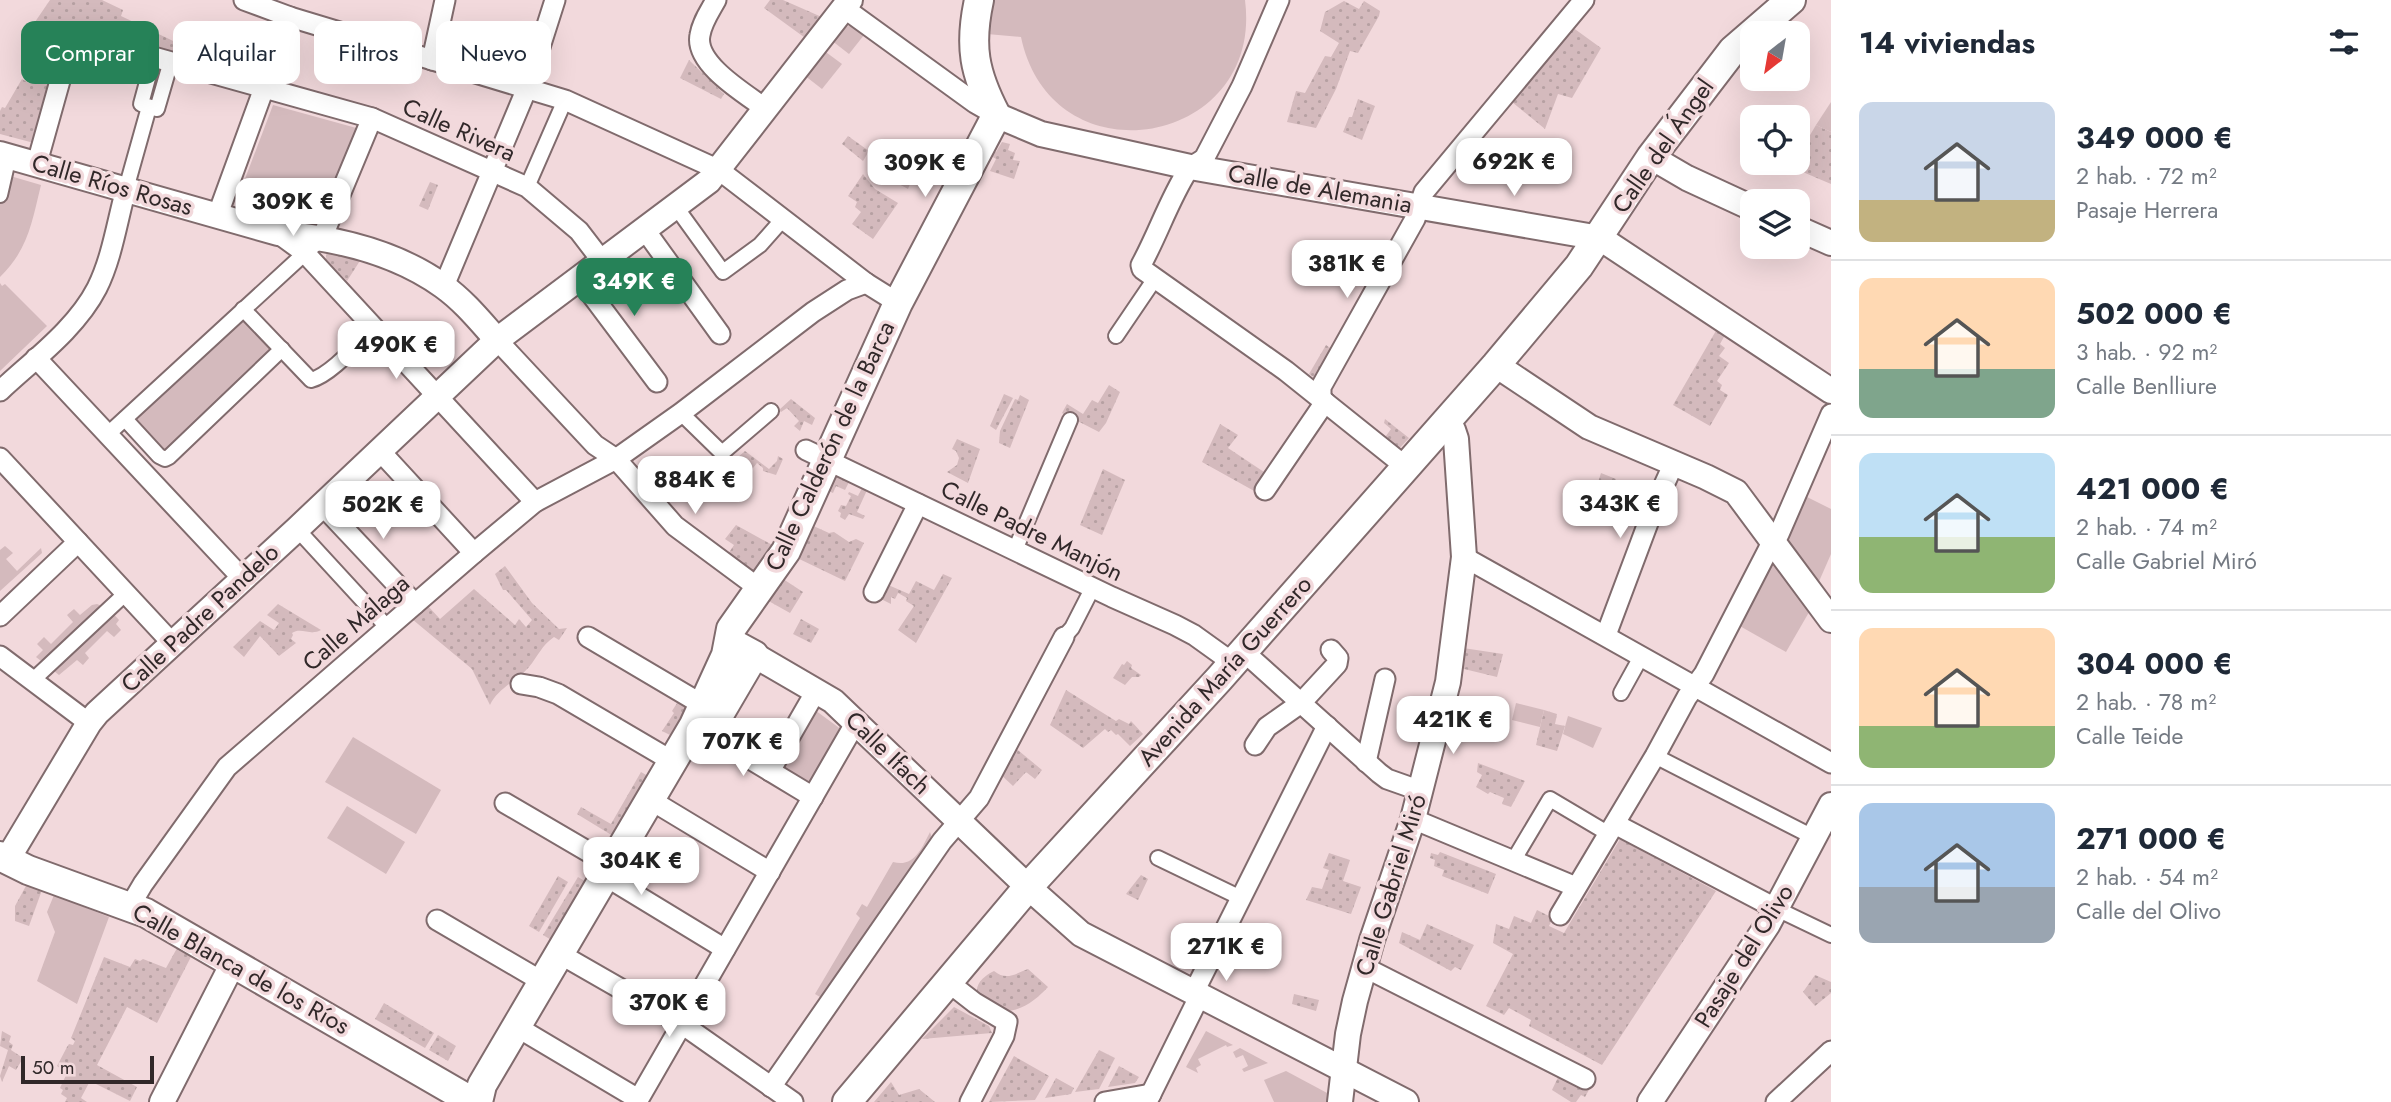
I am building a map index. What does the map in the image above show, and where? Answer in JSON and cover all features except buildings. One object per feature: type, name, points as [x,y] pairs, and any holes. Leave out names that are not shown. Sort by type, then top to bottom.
[{"type":"main road","points":[[979,0],[975,21],[974,60],[996,115]]},
{"type":"main road","name":"Calle del Ángel","points":[[1600,237],[1651,157],[1740,42],[1791,0]]},
{"type":"main road","name":"Calle Calderón de la Barca","points":[[478,1102],[482,1085],[524,1032],[742,649],[729,634],[786,551],[816,456],[996,115]]},
{"type":"main road","name":"Avenida María Guerrero","points":[[847,1102],[1028,887],[1238,657],[1496,365],[1600,237]]},
{"type":"main road","name":"Calle Calderón de la Barca","points":[[656,804],[672,761],[702,721]]},
{"type":"main road","name":"Calle Blanca de los Ríos","points":[[2,864],[130,906],[473,1102]]},
{"type":"main road","name":"Calle Calderón de la Barca","points":[[487,1102],[495,1094],[524,1032],[543,982],[567,958]]},
{"type":"street","points":[[244,0],[280,9],[432,60],[565,100],[719,170],[866,283],[898,303]]},
{"type":"street","points":[[432,60],[445,0]]},
{"type":"street","points":[[444,286],[527,88],[555,0]]},
{"type":"street","points":[[716,0],[700,35],[699,45],[704,57],[720,74],[766,109]]},
{"type":"street","points":[[1279,0],[1254,60],[1216,135],[1201,161],[1190,166],[1141,265],[1143,271],[1154,280],[1323,400],[1406,467]]},
{"type":"street","points":[[1265,490],[1323,400],[1321,387],[1415,219],[1424,192],[1584,0]]},
{"type":"street","name":"Calle Padre Pandelo","points":[[2,864],[89,723],[497,340],[698,191],[719,170],[847,4]]},
{"type":"street","name":"Calle de Alemania","points":[[847,4],[975,103],[1041,134],[1190,166],[1600,237],[1831,391]]},
{"type":"street","points":[[218,214],[263,87],[280,9]]},
{"type":"street","name":"Calle Rivera","points":[[37,163],[70,46],[77,37],[82,37],[372,118],[527,187],[579,230],[602,261]]},
{"type":"street","points":[[0,391],[84,308],[96,289],[104,271],[149,107],[157,109],[162,58]]},
{"type":"street","points":[[527,187],[565,100]]},
{"type":"street","points":[[107,435],[243,309],[314,252],[372,118]]},
{"type":"street","points":[[0,195],[4,155]]},
{"type":"street","name":"Calle Ríos Rosas","points":[[4,155],[218,214],[278,233],[314,252],[368,249],[401,261],[444,286],[464,304],[596,445],[616,459],[675,526],[760,589]]},
{"type":"street","points":[[1651,157],[1740,202]]},
{"type":"street","points":[[676,207],[723,272],[760,244],[783,219]]},
{"type":"street","points":[[645,230],[720,334]]},
{"type":"street","points":[[1810,234],[1831,243]]},
{"type":"street","points":[[314,252],[374,328],[535,502]]},
{"type":"street","points":[[579,278],[657,382]]},
{"type":"street","points":[[1116,335],[1154,280]]},
{"type":"street","name":"Calle Málaga","points":[[130,906],[227,767],[474,553],[535,502],[616,459],[813,312],[846,290],[866,283]]},
{"type":"street","points":[[243,309],[309,378],[314,380],[337,363],[374,328]]},
{"type":"street","points":[[125,419],[159,456],[165,459],[282,349]]},
{"type":"street","points":[[36,358],[243,579]]},
{"type":"street","points":[[1496,365],[1589,427],[1736,492],[1831,620]]},
{"type":"street","points":[[681,413],[722,453],[771,411]]},
{"type":"street","points":[[1560,915],[1694,685],[1704,674],[1773,542],[1831,414]]},
{"type":"street","points":[[1015,550],[1070,420]]},
{"type":"street","name":"Calle Gabriel Miró","points":[[1340,1102],[1348,1034],[1364,967],[1413,819],[1448,682],[1464,557],[1457,439],[1453,430],[1444,424]]},
{"type":"street","points":[[380,451],[474,553]]},
{"type":"street","name":"Calle Padre Manjón","points":[[816,456],[1238,657],[1301,702],[1387,779],[1421,791]]},
{"type":"street","points":[[0,458],[172,643]]},
{"type":"street","points":[[1606,635],[1654,507],[1674,463]]},
{"type":"street","points":[[874,593],[918,504]]},
{"type":"street","points":[[323,505],[415,604]]},
{"type":"street","points":[[297,529],[388,628]]},
{"type":"street","points":[[0,616],[78,542]]},
{"type":"street","points":[[1464,557],[1831,763]]},
{"type":"street","points":[[771,1087],[942,841],[979,798],[1093,587]]},
{"type":"street","points":[[33,680],[126,593]]},
{"type":"street","points":[[589,636],[770,771],[813,797]]},
{"type":"street","name":"Calle Ifach","points":[[742,649],[833,701],[1081,934],[1406,1102]]},
{"type":"street","points":[[1255,745],[1267,727],[1301,702],[1338,664],[1337,656],[1331,650]]},
{"type":"street","points":[[1621,692],[1642,655]]},
{"type":"street","points":[[0,656],[89,723]]},
{"type":"street","points":[[1366,762],[1385,679]]},
{"type":"street","points":[[521,684],[558,694],[672,761]]},
{"type":"street","points":[[770,771],[816,691]]},
{"type":"street","points":[[524,1032],[637,1100],[856,723]]},
{"type":"street","points":[[1105,1102],[1149,1098],[1241,898],[1327,726]]},
{"type":"street","points":[[1655,756],[1824,825]]},
{"type":"street","points":[[1513,861],[1550,799],[1831,935]]},
{"type":"street","points":[[505,803],[725,949]]},
{"type":"street","points":[[656,804],[770,872]]},
{"type":"street","points":[[1413,819],[1576,887]]},
{"type":"street","name":"Pasaje del Olivo","points":[[1650,1102],[1777,908],[1824,825]]},
{"type":"street","points":[[1158,858],[1241,898]]},
{"type":"street","points":[[438,920],[543,982]]},
{"type":"street","points":[[567,958],[682,1024],[793,1102]]},
{"type":"street","points":[[163,1102],[233,963]]},
{"type":"street","points":[[1364,967],[1586,1079]]},
{"type":"street","points":[[948,982],[975,1003],[1007,1022],[1004,1036],[970,1102]]},
{"type":"street","points":[[1776,1102],[1831,1051]]},
{"type":"shaded area","points":[[50,0],[102,0],[123,10],[121,16],[131,21],[36,21]]},
{"type":"shaded area","points":[[770,0],[783,0],[824,18],[808,40],[764,8]]},
{"type":"shaded area","points":[[991,0],[1245,0],[1242,50],[1222,88],[1191,115],[1152,128],[1111,128],[1072,114],[1040,84],[1021,37],[987,34]]},
{"type":"shaded area","points":[[1344,1],[1359,9],[1364,1],[1380,11],[1379,16],[1358,53],[1350,51],[1336,89],[1316,128],[1287,122],[1296,91],[1305,93],[1325,56],[1331,57],[1339,43],[1320,31],[1325,12]]},
{"type":"shaded area","points":[[851,26],[864,35],[849,54],[831,40],[840,27]]},
{"type":"shaded area","points":[[1572,27],[1601,48],[1572,98],[1558,94],[1545,129],[1512,102]]},
{"type":"shaded area","points":[[159,34],[173,41],[173,53],[159,49]]},
{"type":"shaded area","points":[[823,50],[842,64],[822,89],[804,75]]},
{"type":"shaded area","points":[[689,60],[724,94],[721,99],[680,78]]},
{"type":"shaded area","points":[[21,81],[21,84],[50,84],[34,143],[0,134],[0,111],[2,107],[5,108]]},
{"type":"shaded area","points":[[1358,99],[1375,106],[1362,140],[1343,132]]},
{"type":"shaded area","points":[[1831,102],[1831,132],[1816,125]]},
{"type":"shaded area","points":[[273,105],[360,129],[321,224],[237,200]]},
{"type":"shaded area","points":[[1816,125],[1831,132],[1831,184],[1810,175],[1810,135]]},
{"type":"shaded area","points":[[848,136],[869,151],[863,161],[842,144]]},
{"type":"shaded area","points":[[1002,142],[1010,144],[1008,150],[1015,153],[1013,160],[1020,161],[1014,179],[990,171],[996,159],[988,154],[990,150],[996,152]]},
{"type":"shaded area","points":[[895,145],[910,154],[906,164],[915,172],[908,189],[881,174]]},
{"type":"shaded area","points":[[0,173],[41,185],[23,246],[0,277]]},
{"type":"shaded area","points":[[863,174],[875,189],[898,203],[873,239],[852,224],[861,212],[855,207],[857,202],[848,196]]},
{"type":"shaded area","points":[[430,182],[438,185],[428,210],[419,206]]},
{"type":"shaded area","points":[[327,251],[363,256],[347,281],[326,259]]},
{"type":"shaded area","points":[[0,283],[2,286],[5,284],[47,326],[0,371]]},
{"type":"shaded area","points":[[243,309],[282,349],[169,457],[125,419]]},
{"type":"shaded area","points":[[1717,329],[1725,335],[1720,344],[1725,348],[1719,356],[1729,363],[1717,381],[1722,385],[1720,390],[1728,395],[1710,426],[1673,405]]},
{"type":"shaded area","points":[[1326,345],[1336,352],[1319,381],[1309,374]]},
{"type":"shaded area","points":[[1109,385],[1120,392],[1099,432],[1062,413],[1067,404],[1083,414],[1092,400],[1098,403]]},
{"type":"shaded area","points":[[1004,394],[1013,398],[996,430],[990,426]]},
{"type":"shaded area","points":[[1020,395],[1029,400],[1010,448],[999,443],[1000,431],[1015,399],[1018,400]]},
{"type":"shaded area","points":[[791,399],[815,418],[812,425],[804,421],[800,431],[794,426],[799,421],[787,408],[781,412],[779,410]]},
{"type":"shaded area","points":[[1385,419],[1409,438],[1396,452],[1383,440],[1391,429],[1384,423]]},
{"type":"shaded area","points":[[1220,424],[1238,435],[1228,448],[1267,474],[1256,492],[1202,462]]},
{"type":"shaded area","points":[[957,439],[980,449],[968,483],[947,472],[957,465],[959,458],[952,449]]},
{"type":"shaded area","points":[[745,451],[769,469],[778,456],[783,459],[776,475],[763,471],[757,463],[753,468],[737,458]]},
{"type":"shaded area","points":[[1103,469],[1125,480],[1102,535],[1080,525]]},
{"type":"shaded area","points":[[832,472],[850,480],[845,490],[836,486],[833,493],[824,489]]},
{"type":"shaded area","points":[[1601,473],[1616,479],[1609,499],[1603,496],[1600,503],[1609,507],[1604,522],[1587,517],[1589,509],[1593,511],[1596,503],[1592,501]]},
{"type":"shaded area","points":[[863,486],[868,488],[857,512],[865,516],[863,519],[849,514],[845,520],[840,517],[841,513],[838,511],[841,505],[846,506],[851,496],[849,492],[858,496]]},
{"type":"shaded area","points":[[1805,496],[1831,509],[1831,554],[1817,586],[1785,541]]},
{"type":"shaded area","points":[[809,524],[829,533],[834,532],[849,542],[856,539],[864,543],[845,581],[793,556]]},
{"type":"shaded area","points":[[736,525],[776,547],[755,577],[726,557],[734,545],[725,539]]},
{"type":"shaded area","points":[[5,546],[13,553],[6,559],[17,571],[41,548],[42,553],[0,591],[0,550]]},
{"type":"shaded area","points":[[1770,564],[1781,565],[1812,607],[1786,652],[1738,625]]},
{"type":"shaded area","points":[[505,566],[532,603],[559,629],[567,628],[559,640],[554,637],[546,644],[529,667],[498,694],[490,705],[472,669],[412,619],[428,606],[440,619],[474,589],[515,625],[519,619],[526,627],[532,620],[506,590],[503,590],[495,574]]},
{"type":"shaded area","points":[[943,574],[952,578],[916,643],[898,630],[914,606],[898,593],[895,599],[891,597],[891,604],[879,598],[886,584],[909,594],[916,581],[934,590]]},
{"type":"shaded area","points":[[780,577],[803,592],[790,613],[765,599]]},
{"type":"shaded area","points":[[97,604],[109,609],[119,620],[116,624],[121,630],[114,637],[107,631],[85,653],[89,658],[83,665],[77,660],[59,675],[36,657],[43,650],[37,644],[44,637],[51,644],[73,622],[67,615],[74,609],[80,615]]},
{"type":"shaded area","points":[[278,604],[321,630],[292,633],[291,639],[296,643],[279,656],[260,636],[244,657],[233,647],[260,621],[274,630],[279,623],[267,615]]},
{"type":"shaded area","points":[[801,619],[819,629],[811,643],[793,634]]},
{"type":"shaded area","points":[[1463,648],[1503,654],[1497,677],[1460,668]]},
{"type":"shaded area","points":[[1127,661],[1132,665],[1131,668],[1141,675],[1132,677],[1125,685],[1113,678]]},
{"type":"shaded area","points":[[1066,690],[1116,721],[1119,719],[1129,724],[1131,721],[1143,734],[1130,746],[1118,734],[1105,729],[1083,748],[1050,725]]},
{"type":"shaded area","points":[[679,700],[686,709],[670,735],[662,731]]},
{"type":"shaded area","points":[[804,702],[842,730],[811,786],[769,762]]},
{"type":"shaded area","points":[[1516,703],[1544,710],[1540,727],[1512,720]]},
{"type":"shaded area","points":[[1544,710],[1557,714],[1555,724],[1565,726],[1557,751],[1536,745]]},
{"type":"shaded area","points":[[1568,716],[1602,728],[1593,748],[1563,734]]},
{"type":"shaded area","points":[[353,737],[441,790],[416,834],[325,782]]},
{"type":"shaded area","points":[[1013,746],[1042,770],[1035,779],[1026,772],[1013,786],[999,773]]},
{"type":"shaded area","points":[[1478,763],[1525,781],[1511,807],[1502,804],[1504,798],[1490,792],[1488,794],[1476,787],[1482,775],[1477,772]]},
{"type":"shaded area","points":[[641,772],[648,776],[613,836],[577,814],[581,807],[611,824]]},
{"type":"shaded area","points":[[347,806],[405,842],[386,874],[327,838]]},
{"type":"shaded area","points":[[930,832],[932,838],[929,844],[825,1000],[815,994],[860,918],[856,914],[862,904],[867,907],[893,862],[907,862],[912,859]]},
{"type":"shaded area","points":[[1620,839],[1716,891],[1602,1065],[1529,1026],[1531,1020],[1509,1008],[1504,1015],[1486,1006],[1513,954],[1493,943],[1496,924],[1509,929],[1514,916],[1531,923],[1537,910],[1553,918],[1549,926],[1564,933]]},
{"type":"shaded area","points":[[1440,852],[1496,874],[1488,894],[1442,876],[1444,870],[1434,866],[1435,860],[1430,858],[1431,853],[1438,855]]},
{"type":"shaded area","points":[[1329,853],[1350,860],[1343,881],[1361,887],[1351,914],[1306,900],[1312,887],[1322,889],[1329,870],[1323,868]]},
{"type":"shaded area","points":[[1141,875],[1148,879],[1138,900],[1126,894]]},
{"type":"shaded area","points":[[558,876],[568,882],[539,932],[529,926]]},
{"type":"shaded area","points":[[578,877],[588,883],[553,941],[543,935]]},
{"type":"shaded area","points":[[27,884],[42,890],[29,926],[15,921],[15,906]]},
{"type":"shaded area","points":[[54,895],[109,917],[77,1004],[37,981],[55,932],[47,912]]},
{"type":"shaded area","points":[[1427,924],[1474,945],[1461,970],[1455,967],[1451,971],[1399,943],[1402,932],[1420,940]]},
{"type":"shaded area","points":[[181,941],[195,949],[157,1023],[127,1007],[97,1065],[137,1087],[130,1101],[90,1081],[81,1098],[87,1102],[65,1102],[67,1098],[61,1094],[63,1090],[60,1088],[67,1073],[57,1066],[69,1044],[73,1045],[75,1041],[71,1038],[104,957],[130,967],[135,959],[143,959],[166,968]]},
{"type":"shaded area","points":[[1028,969],[1048,987],[1022,1007],[1004,1011],[977,992],[980,982],[994,971],[1007,976]]},
{"type":"shaded area","points":[[1815,975],[1831,982],[1831,993],[1815,1006],[1803,992]]},
{"type":"shaded area","points":[[1294,994],[1319,1000],[1316,1011],[1292,1004]]},
{"type":"shaded area","points":[[384,1003],[434,1033],[425,1048],[375,1019]]},
{"type":"shaded area","points":[[954,1007],[989,1026],[992,1033],[922,1039]]},
{"type":"shaded area","points":[[2,1031],[11,1036],[11,1050],[23,1058],[16,1070],[9,1066],[2,1082],[0,1076],[8,1050],[0,1046]]},
{"type":"shaded area","points":[[1206,1031],[1233,1045],[1226,1045],[1198,1059],[1201,1065],[1196,1068],[1198,1073],[1186,1067]]},
{"type":"shaded area","points":[[438,1035],[456,1046],[448,1061],[429,1050]]},
{"type":"shaded area","points":[[1240,1048],[1268,1063],[1244,1072],[1242,1069],[1248,1066],[1243,1055],[1236,1058],[1233,1052]]},
{"type":"shaded area","points":[[1099,1050],[1115,1058],[1099,1089],[1075,1092]]},
{"type":"shaded area","points":[[1014,1056],[1049,1076],[1035,1100],[989,1102]]},
{"type":"shaded area","points":[[1119,1066],[1139,1077],[1135,1083],[1108,1087]]},
{"type":"shaded area","points":[[1286,1071],[1329,1094],[1328,1102],[1274,1102],[1264,1080]]},
{"type":"shaded area","points":[[1560,1073],[1590,1088],[1585,1097],[1581,1095],[1576,1102],[1571,1102],[1552,1090]]},
{"type":"shaded area","points":[[1056,1078],[1074,1088],[1071,1094],[1045,1098]]},
{"type":"shaded area","points":[[891,1082],[899,1095],[919,1089],[935,1102],[874,1102]]}]
